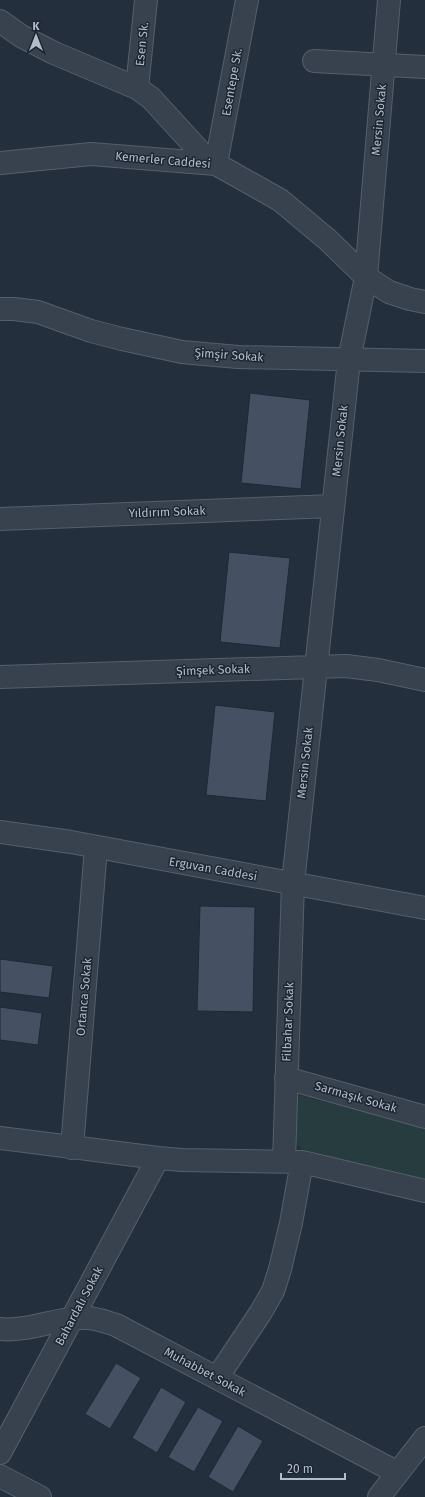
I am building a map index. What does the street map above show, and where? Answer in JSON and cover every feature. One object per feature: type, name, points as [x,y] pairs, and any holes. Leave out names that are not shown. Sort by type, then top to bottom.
[{"type":"street","name":"Esen Sk.","points":[[137,88],[146,0]]},
{"type":"street","name":"Esentepe Sk.","points":[[216,164],[247,0]]},
{"type":"street","name":"Mersin Sokak","points":[[293,883],[349,360],[366,277],[389,0]]},
{"type":"street","points":[[0,21],[22,36],[54,53],[137,88],[151,98],[203,156],[216,164]]},
{"type":"street","points":[[314,61],[425,67]]},
{"type":"street","name":"Kemerler Caddesi","points":[[0,163],[91,154],[216,164],[280,200],[328,240],[366,277],[389,292],[425,302]]},
{"type":"street","name":"Şimşir Sokak","points":[[0,309],[38,312],[91,331],[182,352],[238,357],[425,361]]},
{"type":"street","name":"Yıldırım Sokak","points":[[0,519],[333,506]]},
{"type":"street","name":"Şimşek Sokak","points":[[0,677],[346,666],[378,670],[425,680]]},
{"type":"street","name":"Erguvan Caddesi","points":[[0,832],[96,847],[425,908]]},
{"type":"street","name":"Ortanca Sokak","points":[[72,1148],[96,847]]},
{"type":"street","name":"Filbahar Sokak","points":[[217,1378],[261,1312],[273,1291],[291,1223],[293,1162],[286,1078],[293,883]]},
{"type":"street","name":"Sarmaşık Sokak","points":[[286,1078],[425,1116]]},
{"type":"street","points":[[0,1138],[158,1158],[293,1162],[425,1191]]},
{"type":"street","name":"Bahardalı Sokak","points":[[0,1454],[158,1158]]},
{"type":"street","name":"Muhabbet Sokak","points":[[0,1329],[10,1330],[31,1327],[72,1318],[100,1320],[116,1325],[398,1473]]},
{"type":"street","points":[[379,1497],[425,1438]]},
{"type":"street","points":[[0,1476],[40,1497]]},
{"type":"green space","points":[[299,1095],[425,1128],[425,1181],[301,1149],[292,1139]]},
{"type":"building","points":[[250,393],[310,400],[301,489],[241,483]]},
{"type":"building","points":[[229,552],[290,558],[280,648],[220,642]]},
{"type":"building","points":[[215,705],[275,712],[266,801],[206,795]]},
{"type":"building","points":[[200,906],[255,907],[253,1012],[197,1011]]},
{"type":"building","points":[[0,959],[53,966],[49,998],[0,992]]},
{"type":"building","points":[[0,1007],[42,1013],[38,1045],[0,1040]]},
{"type":"building","points":[[116,1363],[141,1378],[110,1429],[85,1414]]},
{"type":"building","points":[[161,1387],[186,1402],[157,1453],[132,1438]]},
{"type":"building","points":[[198,1407],[223,1421],[194,1472],[168,1457]]},
{"type":"building","points":[[238,1426],[263,1441],[233,1492],[208,1477]]}]
